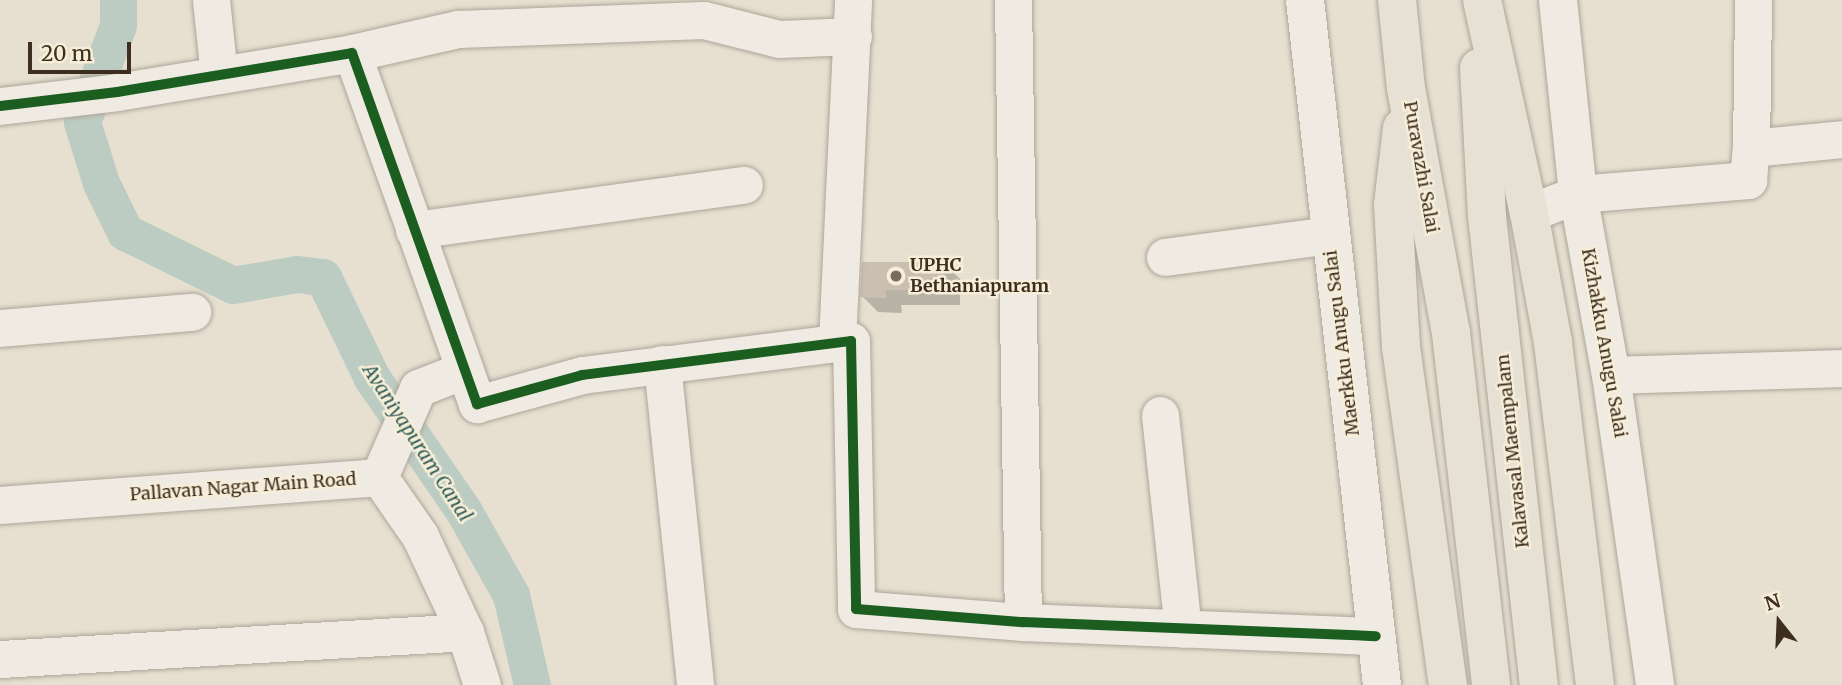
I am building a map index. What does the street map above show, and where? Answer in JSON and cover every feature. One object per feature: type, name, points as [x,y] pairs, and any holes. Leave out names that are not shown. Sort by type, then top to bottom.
[{"type":"main road","name":"Puravazhi Salai","points":[[1397,0],[1406,88],[1451,333],[1492,685]]},
{"type":"main road","name":"Kalavasal Maempalam","points":[[1475,0],[1487,216],[1539,685]]},
{"type":"main road","points":[[1482,0],[1530,213],[1553,343],[1594,685]]},
{"type":"main road","points":[[1406,88],[1393,205],[1401,347],[1448,685]]},
{"type":"street","points":[[211,0],[219,75]]},
{"type":"street","points":[[837,342],[853,0]]},
{"type":"street","points":[[1013,0],[1023,622]]},
{"type":"street","name":"Maerkku Anugu Salai","points":[[1305,0],[1382,685]]},
{"type":"street","name":"Kizhakku Anugu Salai","points":[[1558,0],[1578,194],[1611,375],[1655,685]]},
{"type":"street","points":[[1530,213],[1578,194],[1748,180],[1751,148],[1753,0]]},
{"type":"street","points":[[0,106],[117,92],[352,53],[458,29],[704,20],[779,39],[853,36]]},
{"type":"street","points":[[352,53],[477,404],[582,375],[851,341],[856,608],[1023,622],[1376,636]]},
{"type":"street","points":[[1751,148],[1842,139]]},
{"type":"street","points":[[414,230],[744,185]]},
{"type":"street","points":[[1165,257],[1330,235]]},
{"type":"street","points":[[0,328],[192,312]]},
{"type":"street","points":[[662,364],[695,685]]},
{"type":"street","points":[[1611,375],[1842,368]]},
{"type":"street","points":[[383,465],[418,388],[464,370]]},
{"type":"street","points":[[1160,415],[1183,629]]},
{"type":"street","name":"Pallavan Nagar Main Road","points":[[0,505],[383,465],[465,632],[482,685]]},
{"type":"street","points":[[0,659],[465,632]]},
{"type":"building","name":"UPHC Bethaniapuram","points":[[862,262],[944,262],[945,290],[886,290],[886,298],[860,297]]},
{"type":"waterway","name":"Avaniyapuram Canal","points":[[118,0],[118,25],[82,122],[101,183],[125,232],[233,285],[297,274],[323,277],[372,378],[463,510],[511,595],[532,685]]},
{"type":"cycle path","points":[[0,106],[117,92],[352,53],[477,404],[582,375],[851,341],[856,609],[1023,622],[1376,636]]},
{"type":"place","name":"UPHC Bethaniapuram","points":[[896,276]]}]
